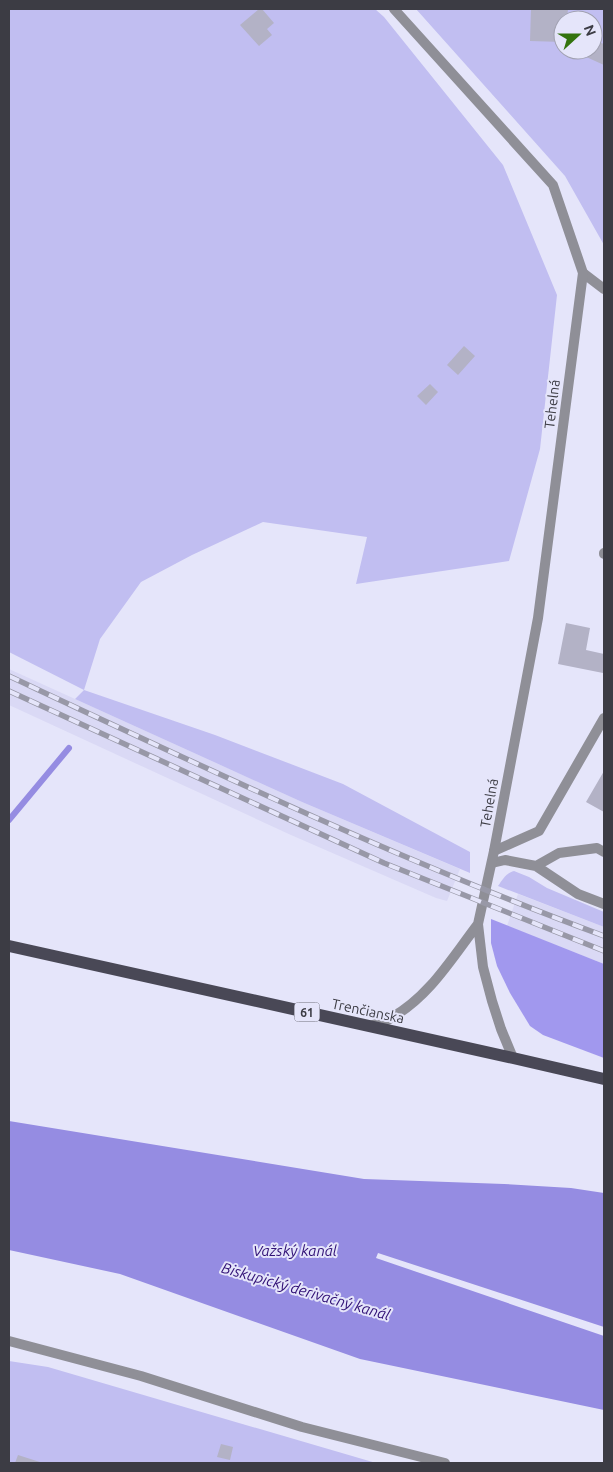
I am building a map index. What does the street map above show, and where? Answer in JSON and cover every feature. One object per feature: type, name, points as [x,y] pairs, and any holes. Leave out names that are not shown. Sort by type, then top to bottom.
[{"type":"main road","name":"Trenčianska","points":[[9,946],[604,1079]]},
{"type":"street","name":"Tehelná","points":[[394,9],[553,185],[583,273],[538,618],[492,863],[478,924]]},
{"type":"street","points":[[583,273],[604,289]]},
{"type":"street","points":[[494,851],[539,831],[604,718]]},
{"type":"street","points":[[536,866],[559,853],[598,848],[604,852]]},
{"type":"street","points":[[492,863],[506,860],[536,866],[578,894],[604,904]]},
{"type":"street","points":[[369,1026],[390,1019],[411,1005],[430,987],[478,924]]},
{"type":"street","points":[[478,924],[484,967],[492,1001],[501,1029],[514,1058]]},
{"type":"street","points":[[9,1341],[141,1376],[302,1427],[445,1463]]},
{"type":"shaded area","points":[[9,9],[375,9],[384,17],[503,165],[557,295],[540,449],[509,561],[356,584],[367,537],[263,522],[192,555],[141,582],[100,639],[84,690],[9,652]]},
{"type":"shaded area","points":[[416,9],[604,9],[604,245],[565,176]]},
{"type":"shaded area","points":[[9,669],[302,802],[460,869],[447,901],[436,898],[291,835],[9,705]]},
{"type":"shaded area","points":[[84,690],[215,735],[343,784],[470,852],[470,873],[302,802],[75,699]]},
{"type":"shaded area","points":[[514,871],[529,877],[547,888],[604,912],[604,927],[498,886],[507,875]]},
{"type":"shaded area","points":[[518,894],[604,927],[604,964],[507,926]]},
{"type":"shaded area","points":[[491,919],[604,964],[604,1058],[543,1035],[530,1026],[510,993],[497,966],[491,943]]},
{"type":"shaded area","points":[[9,1361],[48,1367],[376,1463],[9,1463]]},
{"type":"water","name":"Važský kanál","points":[[9,1121],[364,1179],[504,1184],[571,1188],[604,1193],[604,1327],[378,1253],[376,1258],[604,1336],[604,1410],[360,1359],[120,1274],[9,1250]]},
{"type":"building","points":[[259,9],[262,9],[274,23],[267,29],[272,35],[259,46],[240,25]]},
{"type":"building","points":[[531,9],[568,9],[553,10],[553,42],[530,41]]},
{"type":"building","points":[[603,44],[604,44],[604,65],[593,60],[603,60]]},
{"type":"building","points":[[464,346],[475,356],[458,375],[447,365]]},
{"type":"building","points":[[430,384],[438,392],[426,405],[417,396]]},
{"type":"building","points":[[566,623],[590,628],[586,650],[604,654],[603,673],[558,664]]},
{"type":"building","points":[[604,771],[604,812],[586,802]]},
{"type":"building","points":[[221,1444],[233,1447],[230,1460],[217,1457]]},
{"type":"building","points":[[18,1455],[43,1463],[15,1463]]},
{"type":"waterway","points":[[9,820],[69,748]]},
{"type":"railway","points":[[9,676],[230,779],[378,845],[453,877],[604,936]]},
{"type":"railway","points":[[9,691],[384,863],[604,951]]},
{"type":"water label","name":"Biskupický derivačný kanál","points":[[306,1291]]}]
